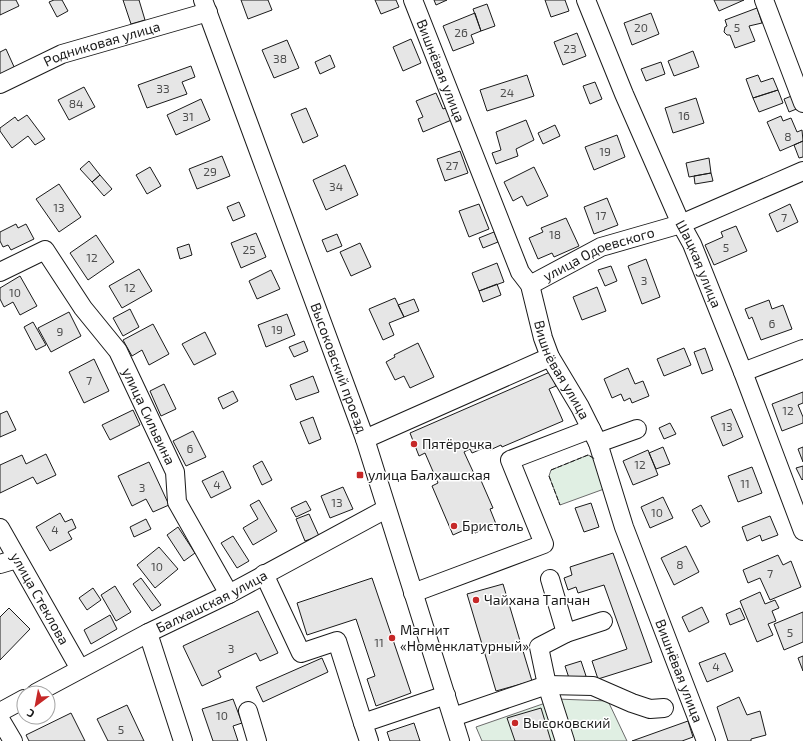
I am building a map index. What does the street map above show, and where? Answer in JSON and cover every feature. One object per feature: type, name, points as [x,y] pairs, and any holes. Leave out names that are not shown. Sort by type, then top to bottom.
[{"type":"street","name":"Вишнёвая улица","points":[[413,0],[520,272],[530,285],[543,338],[550,357],[595,436],[624,527],[706,741]]},
{"type":"street","name":"Шацкая улица","points":[[586,0],[624,94],[681,224],[692,244],[743,372],[803,531]]},
{"type":"street","points":[[764,0],[799,81],[803,103]]},
{"type":"street","name":"Родниковая улица","points":[[0,84],[62,54],[206,6]]},
{"type":"street","name":"Высоковский проезд","points":[[206,6],[365,439],[460,741]]},
{"type":"street","name":"улица Одоевского","points":[[530,285],[601,247],[681,224],[803,171]]},
{"type":"street","name":"улица Сильвина","points":[[0,272],[45,250],[83,308],[118,351],[175,472],[177,502],[229,594]]},
{"type":"street","points":[[743,372],[803,349]]},
{"type":"street","points":[[365,439],[550,357]]},
{"type":"street","points":[[413,593],[544,544],[510,460],[595,436],[637,429]]},
{"type":"street","name":"Балхашская улица","points":[[51,685],[148,633],[229,594],[386,509]]},
{"type":"street","name":"улица Стеклова","points":[[0,528],[8,561],[80,669]]},
{"type":"street","points":[[264,574],[301,653],[337,641],[369,741]]},
{"type":"street","points":[[550,579],[566,633]]},
{"type":"street","points":[[565,741],[547,686],[538,647],[566,633],[603,621]]},
{"type":"street","points":[[148,633],[183,741]]},
{"type":"street","points":[[453,716],[547,686],[593,686],[650,709],[664,708]]},
{"type":"street","points":[[363,723],[446,695]]},
{"type":"street","points":[[0,712],[16,703]]},
{"type":"street","points":[[248,712],[257,741]]},
{"type":"street","points":[[0,719],[13,741]]},
{"type":"green space","points":[[588,455],[594,458],[604,489],[560,505],[549,476],[551,470]]},
{"type":"green space","points":[[557,699],[608,701],[627,741],[482,741],[476,727]]},
{"type":"building","points":[[0,0],[16,0],[19,6],[0,15]]},
{"type":"building","points":[[54,0],[62,0],[68,11],[57,17],[49,2]]},
{"type":"building","points":[[123,0],[139,0],[145,20],[131,24]]},
{"type":"building","points":[[241,0],[268,0],[272,10],[248,19]]},
{"type":"building","points":[[375,0],[396,0],[399,7],[381,14]]},
{"type":"building","points":[[434,0],[447,0],[436,5]]},
{"type":"building","points":[[545,0],[565,0],[569,11],[551,17]]},
{"type":"building","points":[[714,0],[744,0],[719,11]]},
{"type":"building","points":[[487,4],[495,26],[481,31],[473,9]]},
{"type":"building","points":[[757,8],[762,23],[749,26],[755,41],[735,48],[730,35],[727,35],[724,32],[725,27],[727,26],[725,20]]},
{"type":"building","points":[[475,13],[481,31],[471,35],[474,43],[453,51],[443,26]]},
{"type":"building","points":[[651,13],[659,34],[632,45],[624,23]]},
{"type":"building","points":[[577,33],[586,56],[563,65],[554,42]]},
{"type":"building","points":[[411,39],[421,63],[403,71],[393,47]]},
{"type":"building","points":[[287,40],[299,68],[274,78],[262,50]]},
{"type":"building","points":[[6,49],[15,69],[0,76],[0,52]]},
{"type":"building","points":[[693,51],[699,67],[674,76],[668,61]]},
{"type":"building","points":[[330,55],[335,67],[320,74],[315,62]]},
{"type":"building","points":[[661,62],[665,74],[646,81],[641,69]]},
{"type":"building","points":[[191,66],[195,77],[182,82],[187,94],[147,108],[138,85]]},
{"type":"building","points":[[527,75],[534,96],[487,111],[480,90]]},
{"type":"building","points":[[758,75],[761,82],[773,78],[778,90],[753,98],[746,79]]},
{"type":"building","points":[[595,82],[602,99],[590,104],[583,86]]},
{"type":"building","points":[[84,87],[95,107],[69,120],[58,100]]},
{"type":"building","points":[[778,90],[783,103],[759,112],[753,98]]},
{"type":"building","points":[[436,93],[443,109],[448,107],[454,119],[423,132],[418,119],[423,117],[416,101]]},
{"type":"building","points":[[794,95],[799,108],[789,112],[784,99]]},
{"type":"building","points":[[696,98],[704,123],[673,133],[665,108]]},
{"type":"building","points":[[201,99],[210,120],[176,135],[167,115]]},
{"type":"building","points":[[306,108],[318,136],[303,143],[291,114]]},
{"type":"building","points":[[27,115],[45,139],[35,145],[28,136],[12,148],[0,131],[0,128],[15,117],[18,121]]},
{"type":"building","points":[[781,116],[783,121],[791,118],[797,132],[802,130],[803,141],[780,151],[767,122]]},
{"type":"building","points":[[526,120],[534,140],[516,149],[518,156],[496,164],[492,153],[501,150],[496,132]]},
{"type":"building","points":[[555,125],[560,136],[543,144],[538,133]]},
{"type":"building","points":[[617,135],[625,157],[594,170],[585,147]]},
{"type":"building","points":[[803,141],[803,157],[799,158],[794,145]]},
{"type":"building","points":[[460,151],[468,173],[445,181],[437,159]]},
{"type":"building","points":[[222,156],[230,176],[197,189],[189,169]]},
{"type":"building","points":[[709,158],[711,173],[689,177],[686,163]]},
{"type":"building","points":[[89,161],[100,175],[92,182],[80,169]]},
{"type":"building","points":[[345,165],[358,195],[326,210],[313,180]]},
{"type":"building","points":[[150,167],[161,186],[147,194],[136,175]]},
{"type":"building","points":[[534,167],[548,196],[527,206],[522,196],[513,201],[504,182]]},
{"type":"building","points":[[711,173],[713,181],[695,184],[694,176]]},
{"type":"building","points":[[100,175],[112,189],[104,196],[92,182]]},
{"type":"building","points":[[59,184],[81,217],[59,232],[36,199]]},
{"type":"building","points":[[607,198],[618,225],[594,234],[584,207]]},
{"type":"building","points":[[239,202],[245,216],[233,221],[227,207]]},
{"type":"building","points":[[479,204],[489,229],[469,237],[459,211]]},
{"type":"building","points":[[790,204],[798,222],[777,232],[769,214]]},
{"type":"building","points":[[566,218],[579,246],[554,257],[552,253],[538,259],[529,238],[543,232],[541,228]]},
{"type":"building","points":[[16,224],[18,228],[26,224],[34,239],[11,250],[8,245],[3,247],[0,241],[0,232]]},
{"type":"building","points":[[736,226],[747,251],[714,265],[705,245],[723,237],[721,232]]},
{"type":"building","points":[[494,232],[498,242],[483,248],[479,238]]},
{"type":"building","points":[[256,233],[266,257],[241,268],[231,243]]},
{"type":"building","points":[[337,234],[342,246],[327,252],[322,240]]},
{"type":"building","points":[[96,235],[114,262],[88,280],[70,253]]},
{"type":"building","points":[[360,243],[371,267],[351,276],[340,252]]},
{"type":"building","points":[[189,244],[192,255],[180,259],[177,248]]},
{"type":"building","points":[[646,259],[660,297],[642,304],[628,266]]},
{"type":"building","points":[[497,263],[504,282],[479,291],[472,273]]},
{"type":"building","points":[[611,266],[617,281],[605,286],[598,270]]},
{"type":"building","points":[[139,269],[152,291],[122,308],[109,286]]},
{"type":"building","points":[[271,270],[280,289],[257,299],[249,281]]},
{"type":"building","points":[[20,276],[37,306],[20,315],[13,302],[4,307],[0,299],[0,288]]},
{"type":"building","points":[[497,284],[501,295],[483,302],[479,291]]},
{"type":"building","points":[[597,287],[606,311],[582,320],[573,297]]},
{"type":"building","points":[[395,298],[404,317],[389,323],[394,335],[383,340],[369,309]]},
{"type":"building","points":[[414,299],[419,311],[404,317],[398,305]]},
{"type":"building","points":[[769,300],[772,309],[783,305],[792,329],[761,340],[752,317],[749,319],[745,309]]},
{"type":"building","points":[[130,309],[139,327],[123,336],[113,318]]},
{"type":"building","points":[[69,312],[81,336],[51,352],[38,328]]},
{"type":"building","points":[[287,314],[295,335],[266,347],[258,325]]},
{"type":"building","points":[[33,322],[46,345],[36,350],[24,327]]},
{"type":"building","points":[[153,324],[169,354],[149,365],[142,350],[132,356],[123,340]]},
{"type":"building","points":[[205,332],[216,354],[194,365],[182,344]]},
{"type":"building","points":[[304,341],[308,351],[294,357],[289,347]]},
{"type":"building","points":[[418,343],[434,377],[410,388],[404,376],[395,380],[386,362],[395,357],[394,355]]},
{"type":"building","points":[[684,348],[691,365],[664,376],[657,359]]},
{"type":"building","points":[[705,348],[713,370],[702,374],[694,352]]},
{"type":"building","points":[[94,359],[109,391],[84,403],[69,372]]},
{"type":"building","points":[[628,368],[635,384],[643,381],[649,396],[632,403],[630,398],[624,401],[621,394],[612,398],[604,379]]},
{"type":"building","points":[[550,372],[556,386],[549,389],[563,421],[502,447],[501,445],[490,450],[489,446],[472,453],[470,449],[464,452],[476,478],[479,476],[493,508],[490,509],[496,524],[475,533],[473,526],[453,535],[432,486],[438,483],[425,453],[419,456],[410,433]]},
{"type":"building","points":[[313,376],[319,392],[296,400],[290,385]]},
{"type":"building","points":[[164,384],[176,409],[161,416],[150,391]]},
{"type":"building","points":[[233,391],[238,401],[223,409],[218,398]]},
{"type":"building","points":[[803,392],[803,403],[798,405],[803,417],[803,423],[782,431],[772,404]]},
{"type":"building","points":[[731,409],[743,437],[723,446],[711,417]]},
{"type":"building","points":[[133,410],[140,425],[110,440],[102,425]]},
{"type":"building","points":[[7,411],[16,430],[0,437],[0,414]]},
{"type":"building","points":[[313,417],[321,439],[309,444],[300,422]]},
{"type":"building","points":[[670,423],[676,434],[664,439],[659,428]]},
{"type":"building","points":[[193,431],[206,457],[186,466],[173,441]]},
{"type":"building","points":[[663,447],[670,464],[656,469],[649,453]]},
{"type":"building","points":[[803,447],[803,462],[798,449]]},
{"type":"building","points":[[648,450],[658,475],[633,485],[623,461]]},
{"type":"building","points":[[46,454],[56,475],[37,484],[33,477],[0,493],[0,465],[22,455],[26,464]]},
{"type":"building","points":[[262,461],[272,480],[262,485],[253,466]]},
{"type":"building","points":[[149,462],[169,505],[153,512],[146,499],[132,506],[118,476]]},
{"type":"building","points":[[803,466],[803,479],[802,480],[796,468]]},
{"type":"building","points":[[752,467],[762,493],[738,502],[728,476]]},
{"type":"building","points":[[223,471],[231,488],[211,498],[202,481]]},
{"type":"building","points":[[343,487],[353,509],[330,518],[321,496]]},
{"type":"building","points":[[663,497],[673,518],[650,528],[641,507]]},
{"type":"building","points":[[259,500],[277,531],[253,545],[243,528],[258,519],[250,505]]},
{"type":"building","points":[[306,501],[311,510],[296,517],[291,508]]},
{"type":"building","points":[[591,503],[599,527],[584,532],[575,508]]},
{"type":"building","points":[[701,505],[710,522],[701,527],[692,510]]},
{"type":"building","points":[[60,513],[65,522],[72,519],[76,528],[68,532],[72,539],[50,551],[36,527]]},
{"type":"building","points":[[309,514],[319,536],[305,541],[296,519]]},
{"type":"building","points":[[770,516],[778,535],[762,541],[760,535],[747,541],[742,527]]},
{"type":"building","points":[[146,519],[151,529],[134,537],[130,527]]},
{"type":"building","points":[[178,527],[195,553],[184,561],[167,535]]},
{"type":"building","points":[[233,536],[249,561],[237,568],[221,543]]},
{"type":"building","points":[[686,546],[699,572],[674,585],[661,558]]},
{"type":"building","points":[[159,547],[178,569],[155,588],[137,565]]},
{"type":"building","points":[[613,553],[652,662],[598,679],[592,661],[627,649],[604,585],[578,593],[576,587],[568,590],[564,578],[572,575],[570,567]]},
{"type":"building","points":[[778,555],[783,565],[791,561],[801,587],[770,600],[760,578],[748,583],[743,570]]},
{"type":"building","points":[[141,578],[161,605],[152,611],[133,584]]},
{"type":"building","points":[[372,578],[411,693],[376,706],[367,679],[375,676],[356,619],[307,635],[297,603]]},
{"type":"building","points":[[503,584],[532,681],[496,691],[467,594]]},
{"type":"building","points":[[115,586],[131,612],[116,621],[101,595]]},
{"type":"building","points":[[93,588],[101,600],[87,610],[79,598]]},
{"type":"building","points":[[760,592],[765,604],[775,600],[779,608],[772,611],[776,621],[768,624],[773,635],[757,642],[740,601]]},
{"type":"building","points":[[702,607],[709,622],[689,632],[682,617]]},
{"type":"building","points":[[9,608],[30,629],[0,660],[0,617]]},
{"type":"building","points":[[740,608],[745,619],[730,625],[726,614]]},
{"type":"building","points":[[258,611],[278,653],[260,661],[256,653],[218,671],[221,677],[202,686],[183,646]]},
{"type":"building","points":[[803,612],[803,642],[784,650],[774,624]]},
{"type":"building","points":[[110,615],[117,629],[91,644],[84,630]]},
{"type":"building","points":[[725,653],[733,671],[707,682],[699,663]]},
{"type":"building","points":[[803,656],[803,671],[798,658]]},
{"type":"building","points":[[322,658],[328,672],[263,702],[256,687]]},
{"type":"building","points":[[581,661],[586,676],[570,681],[565,666]]},
{"type":"building","points":[[739,697],[747,715],[760,711],[766,735],[751,739],[751,741],[728,741],[717,707]]},
{"type":"building","points":[[233,699],[242,723],[233,726],[238,741],[213,741],[202,709]]},
{"type":"building","points":[[127,705],[144,741],[108,741],[97,719]]},
{"type":"building","points":[[541,708],[551,741],[515,741],[507,718]]},
{"type":"building","points":[[71,713],[85,741],[29,741],[26,735],[46,725],[56,725],[56,720]]},
{"type":"building","points":[[688,721],[693,737],[682,741],[632,741]]},
{"type":"building","points":[[414,723],[420,741],[390,741],[387,732]]},
{"type":"fence","points":[[551,470],[588,455],[595,459]]},
{"type":"fence","points":[[549,476],[560,505]]},
{"type":"place","name":"Пятёрочка","points":[[414,444]]},
{"type":"place","name":"улица Балхашская","points":[[360,475]]},
{"type":"place","name":"Бристоль","points":[[454,526]]},
{"type":"place","name":"Чайхана Тапчан","points":[[476,600]]},
{"type":"place","name":"Магнит «Номенклатурный»","points":[[392,638]]},
{"type":"place","name":"Высоковский","points":[[515,723]]}]
